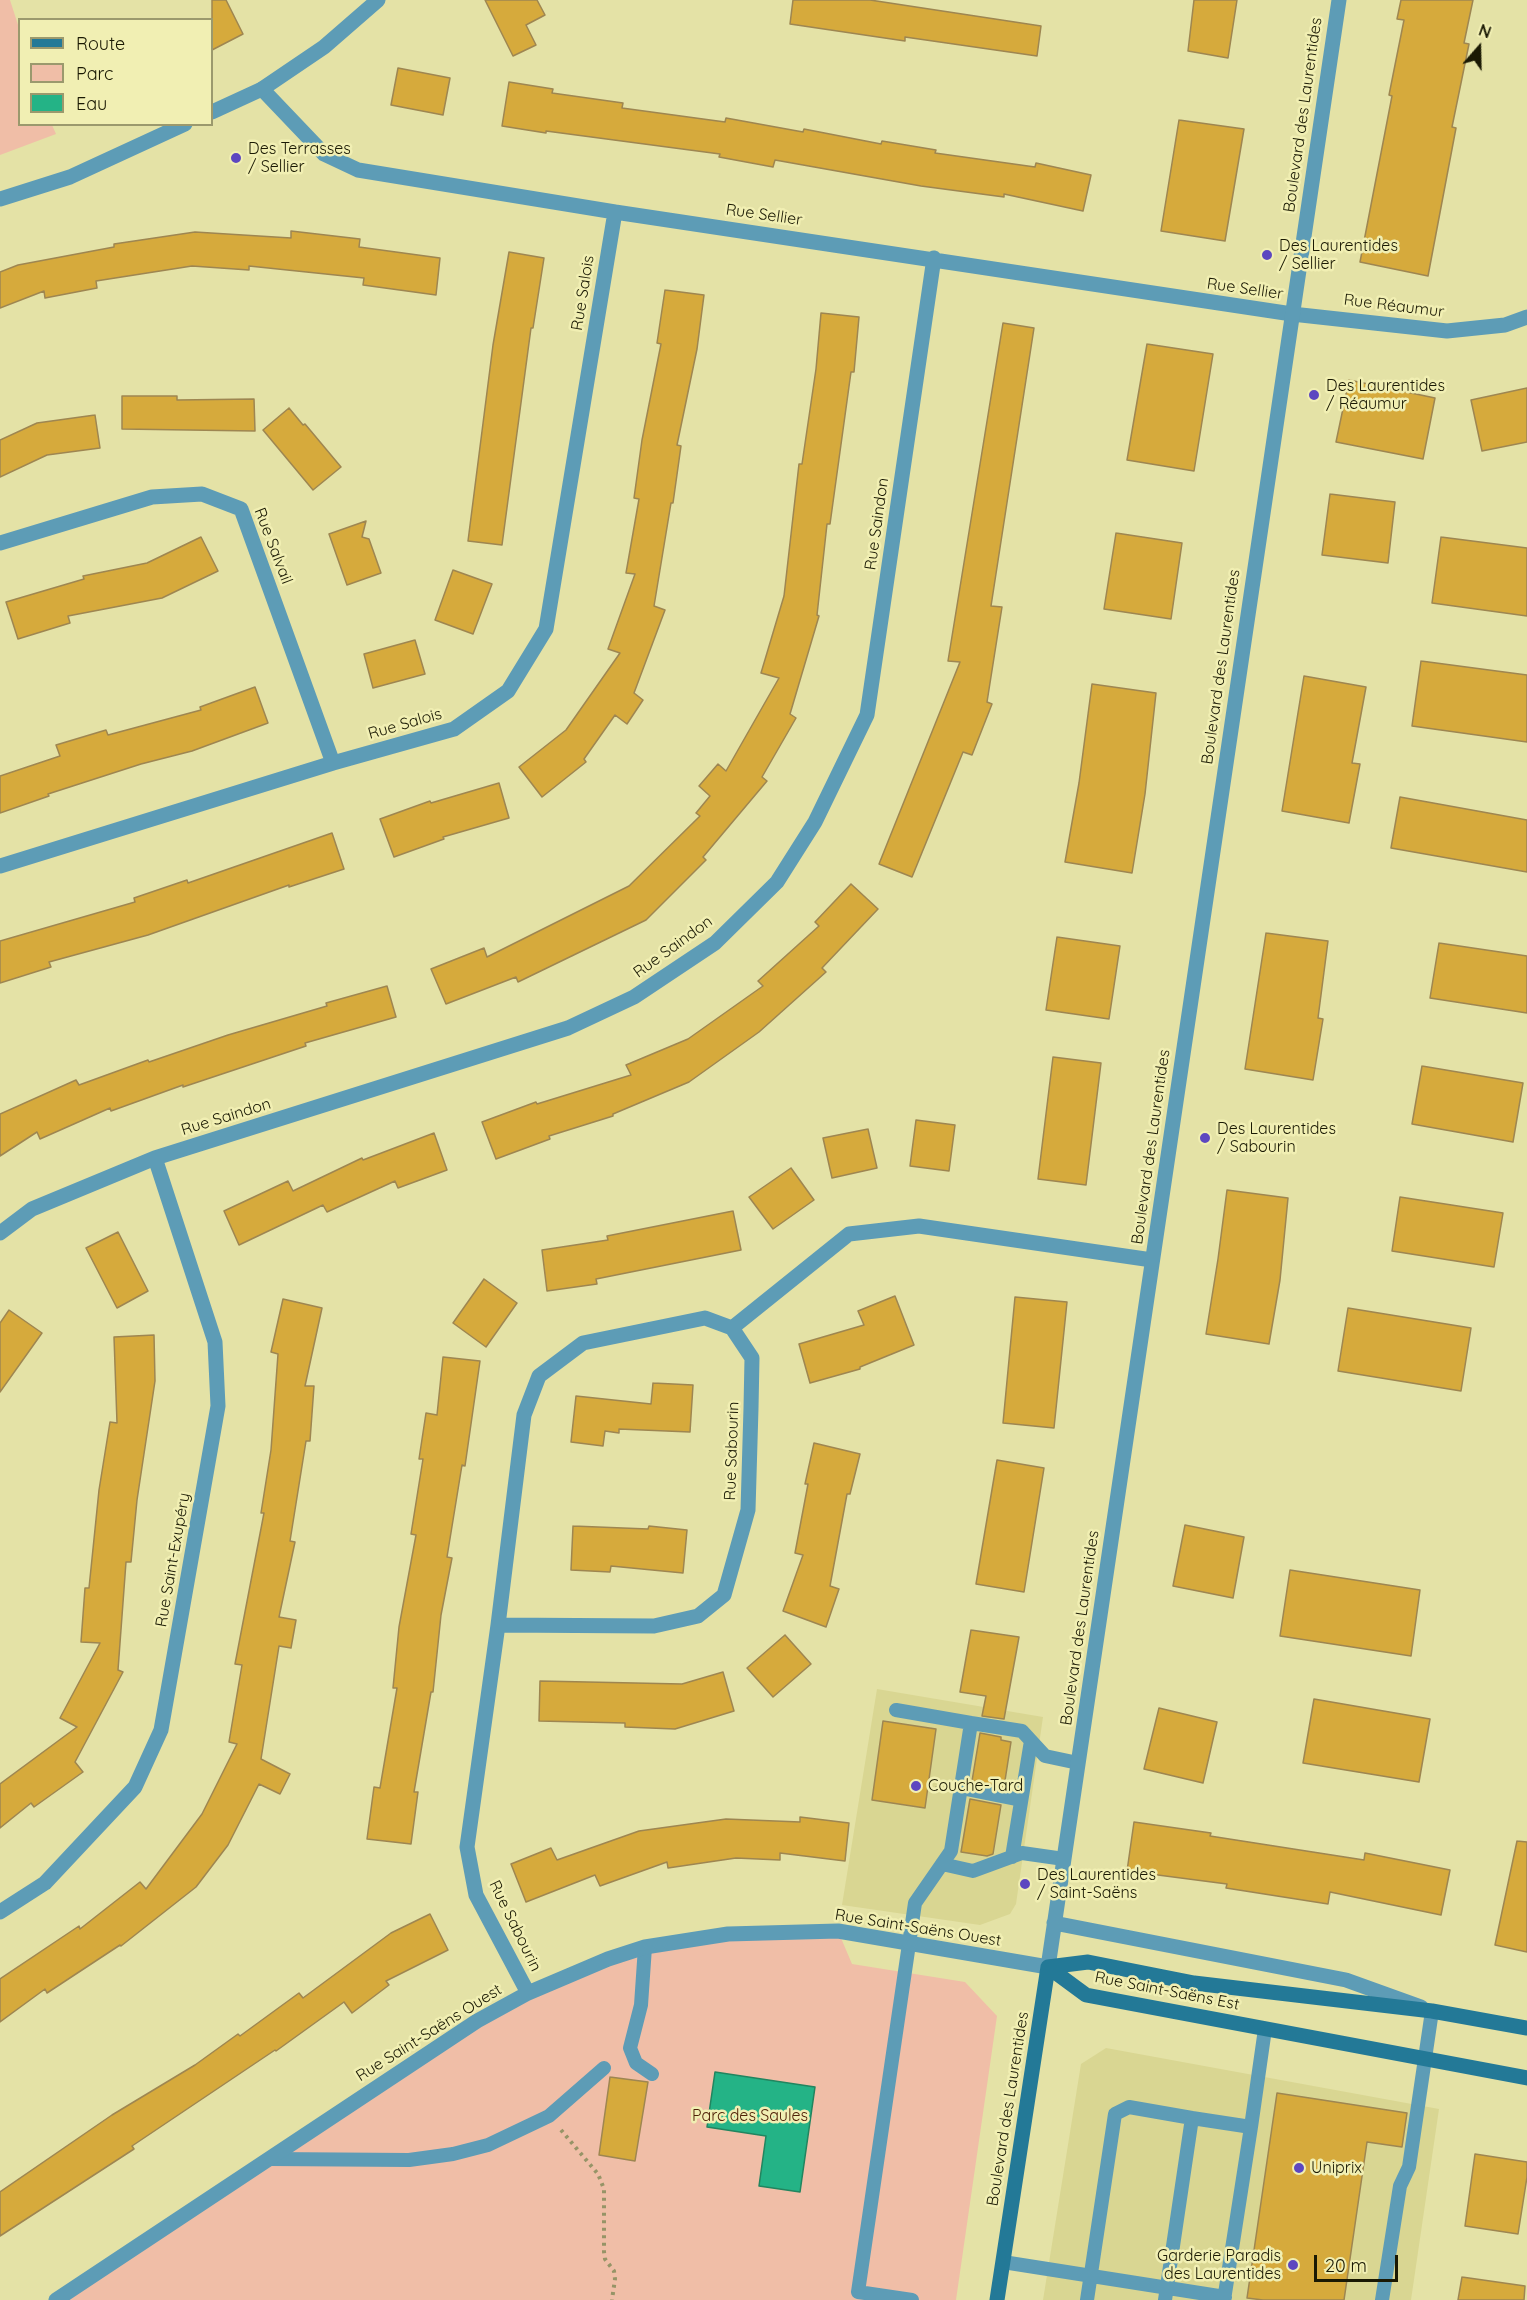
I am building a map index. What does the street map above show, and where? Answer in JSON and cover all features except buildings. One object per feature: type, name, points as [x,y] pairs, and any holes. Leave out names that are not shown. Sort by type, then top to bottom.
[{"type":"main road","name":"Rue Saint-Saëns Est","points":[[1048,1967],[1088,1962],[1194,1983],[1432,2011],[1527,2028]]},
{"type":"main road","name":"Rue Saint-Saëns Est","points":[[1048,1967],[1086,1995],[1527,2078]]},
{"type":"main road","name":"Boulevard des Laurentides","points":[[997,2300],[1048,1967]]},
{"type":"street","points":[[213,112],[262,89],[324,46],[378,0]]},
{"type":"street","name":"Boulevard des Laurentides","points":[[1048,1967],[1339,0]]},
{"type":"street","name":"Rue Sellier","points":[[262,89],[324,154],[358,170],[615,212],[934,258],[1292,314]]},
{"type":"street","points":[[1,197],[70,177],[181,126]]},
{"type":"street","name":"Rue Salois","points":[[0,866],[333,763],[454,729],[508,691],[546,629],[615,212]]},
{"type":"street","name":"Rue Saindon","points":[[0,1233],[32,1209],[155,1158],[568,1028],[634,997],[715,943],[777,882],[815,822],[867,715],[934,258]]},
{"type":"street","name":"Rue Réaumur","points":[[1292,314],[1447,331],[1505,325],[1527,317]]},
{"type":"street","name":"Rue Salvail","points":[[0,543],[152,497],[202,494],[241,509],[333,763]]},
{"type":"street","name":"Rue Saint-Exupéry","points":[[0,1912],[45,1883],[135,1787],[161,1730],[218,1406],[215,1342],[155,1158]]},
{"type":"street","points":[[732,1328],[849,1234],[919,1226],[1152,1260]]},
{"type":"street","name":"Rue Sabourin","points":[[498,1625],[654,1626],[698,1616],[724,1595],[748,1510],[751,1419],[752,1358],[732,1328],[705,1318],[583,1343],[539,1376],[524,1415],[467,1846],[476,1895],[528,1993]]},
{"type":"street","name":"Rue Saint-Saëns Est","points":[[1054,1923],[1346,1980],[1432,2011]]},
{"type":"street","name":"Rue Saint-Saëns Ouest","points":[[56,2300],[477,2021],[528,1993],[608,1959],[645,1947],[728,1934],[838,1931],[1048,1967]]},
{"type":"lane","points":[[896,1710],[1022,1731],[1045,1756],[1078,1763]]},
{"type":"lane","points":[[912,2300],[857,2296],[915,1903],[951,1851],[971,1723]]},
{"type":"lane","points":[[1012,1857],[1030,1741]]},
{"type":"lane","points":[[961,1788],[1021,1800]]},
{"type":"lane","points":[[942,1864],[973,1871],[1022,1853],[1064,1859]]},
{"type":"lane","points":[[645,1947],[641,2005],[630,2048],[636,2063],[652,2074]]},
{"type":"lane","points":[[1382,2300],[1400,2186],[1409,2167],[1432,2011]]},
{"type":"lane","points":[[1003,2262],[1091,2276],[1166,2294],[1225,2298],[1265,2029]]},
{"type":"lane","points":[[270,2158],[409,2160],[453,2154],[488,2145],[549,2116],[604,2068]]},
{"type":"lane","points":[[1087,2300],[1115,2114],[1129,2107],[1251,2127]]},
{"type":"lane","points":[[1166,2294],[1192,2118]]},
{"type":"path","points":[[549,2116],[598,2174],[604,2189],[604,2252],[605,2259],[614,2271],[612,2300]]},
{"type":"shaded area","points":[[877,1689],[1043,1717],[1016,1904],[1010,1914],[980,1925],[842,1905]]},
{"type":"shaded area","points":[[1106,2048],[1439,2109],[1411,2300],[1043,2300],[1081,2064]]},
{"type":"green space","points":[[0,0],[10,0],[18,25],[18,126],[52,126],[56,134],[0,155]]},
{"type":"green space","name":"Parc des Saules","points":[[838,1931],[852,1964],[965,1982],[997,2016],[956,2300],[56,2300],[477,2021],[644,1947]]},
{"type":"water","points":[[715,2072],[815,2087],[800,2192],[759,2186],[766,2136],[707,2127]]},
{"type":"place","name":"Des Terrasses / Sellier","points":[[236,158]]},
{"type":"place","name":"Des Laurentides / Sellier","points":[[1267,255]]},
{"type":"place","name":"Des Laurentides / Réaumur","points":[[1314,395]]},
{"type":"place","name":"Des Laurentides / Sabourin","points":[[1205,1138]]},
{"type":"place","name":"Couche-Tard","points":[[916,1786]]},
{"type":"place","name":"Des Laurentides / Saint-Saëns","points":[[1025,1884]]},
{"type":"place","name":"Uniprix","points":[[1299,2168]]},
{"type":"place","name":"Garderie Paradis des Laurentides","points":[[1293,2265]]}]
